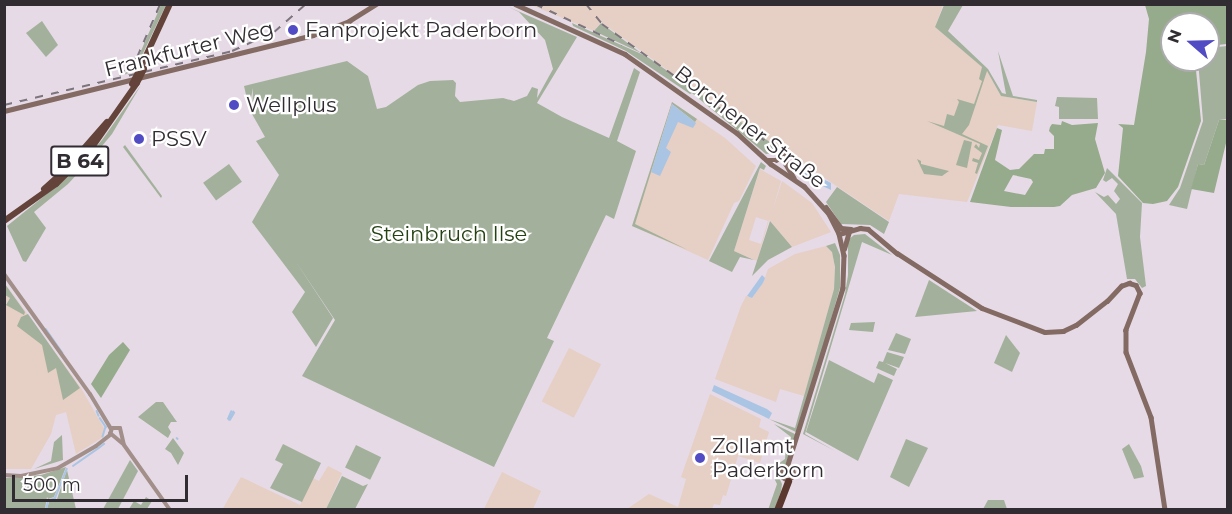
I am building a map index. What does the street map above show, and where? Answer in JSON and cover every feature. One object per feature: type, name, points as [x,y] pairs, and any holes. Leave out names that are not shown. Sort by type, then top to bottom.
[{"type":"highway","name":"B 64","points":[[4,221],[56,184],[87,153],[142,70],[172,4]]},
{"type":"highway","name":"B 64","points":[[4,216],[24,204],[65,170],[108,120],[134,84]]},
{"type":"highway","points":[[777,510],[786,480]]},
{"type":"main road","name":"Frankfurter Weg","points":[[4,111],[310,36],[346,23],[376,4]]},
{"type":"main road","name":"Borchener Straße","points":[[514,4],[625,54],[718,118],[766,160],[795,180],[824,205],[839,234],[844,255],[843,288],[789,468]]},
{"type":"main road","points":[[766,160],[776,160],[786,149],[786,164],[795,180]]},
{"type":"main road","points":[[824,205],[842,228],[860,228],[875,233],[897,253],[982,308],[1045,332],[1063,331],[1076,325],[1107,301],[1121,286],[1129,283],[1136,285],[1140,293],[1126,330],[1126,352],[1150,417],[1165,510]]},
{"type":"main road","points":[[839,234],[860,228]]},
{"type":"main road","points":[[844,255],[845,239],[849,231]]},
{"type":"main road","points":[[789,468],[794,476],[786,480],[781,472],[789,468]]},
{"type":"street","points":[[4,274],[106,419],[113,433],[170,510]]},
{"type":"street","points":[[4,475],[21,476],[58,468],[96,446],[120,428],[124,445]]},
{"type":"street","points":[[113,433],[121,434]]},
{"type":"shaded area","points":[[531,5],[943,5],[935,27],[987,71],[1001,96],[1037,102],[1032,131],[998,125],[967,202],[899,194],[889,221],[727,113],[601,22],[594,31]]},
{"type":"shaded area","points":[[672,102],[725,138],[756,166],[739,201],[734,203],[708,260],[632,226]]},
{"type":"shaded area","points":[[760,169],[781,181],[772,212],[782,181],[812,203],[831,232],[792,247],[769,220],[757,261],[734,251]],"holes":[[[756,217],[768,221],[761,244],[749,240]]]},
{"type":"shaded area","points":[[826,246],[832,252],[835,268],[834,289],[804,396],[780,389],[776,402],[715,379],[741,306],[746,296],[752,298],[763,283],[768,269],[795,254]]},
{"type":"shaded area","points":[[5,283],[81,388],[105,430],[103,437],[76,454],[66,412],[56,415],[51,434],[31,469],[5,469],[5,295],[10,298],[6,304],[25,312]]},
{"type":"shaded area","points":[[569,348],[601,364],[574,418],[542,401]]},
{"type":"shaded area","points":[[710,394],[761,419],[759,427],[769,432],[760,463],[738,456],[726,496],[723,495],[720,505],[714,504],[712,509],[627,509],[649,494],[678,507],[686,479],[681,477]]},
{"type":"shaded area","points":[[328,466],[342,473],[326,509],[222,510],[241,477],[300,505],[313,478],[319,481]]},
{"type":"shaded area","points":[[502,472],[541,491],[533,509],[484,509]]},
{"type":"green space","points":[[161,5],[166,5],[135,70],[124,75],[137,60]]},
{"type":"green space","name":"Steinbruch Ilse","points":[[504,5],[577,37],[537,103],[562,117],[609,138],[634,68],[640,72],[617,141],[636,151],[614,219],[606,215],[547,338],[554,341],[494,467],[302,376],[335,320],[296,262],[333,318],[316,347],[292,312],[305,292],[252,222],[279,175],[256,141],[265,137],[252,114],[253,88],[249,108],[244,86],[347,61],[368,76],[377,109],[386,107],[418,85],[430,81],[453,80],[456,83],[455,96],[460,102],[503,98],[514,101],[527,96],[532,87],[538,89],[537,98],[553,69],[545,40],[519,12]]},
{"type":"green space","points":[[944,5],[963,5],[948,31],[988,69],[1002,93],[1006,94],[998,51],[1013,96],[1037,100],[1037,102],[1001,96],[987,71],[969,125],[962,134],[988,146],[977,174],[975,173],[978,163],[972,161],[973,158],[979,160],[982,153],[974,147],[976,144],[979,148],[980,144],[927,121],[944,126],[947,114],[954,116],[959,102],[957,99],[974,104],[982,81],[979,79],[982,67],[935,27]]},
{"type":"green space","points":[[1145,5],[1228,5],[1227,44],[1220,45],[1220,12],[1160,12],[1160,72],[1196,72],[1201,121],[1178,187],[1167,201],[1153,204],[1143,203],[1118,176],[1123,128],[1118,124],[1134,125],[1149,19]]},
{"type":"green space","points":[[42,21],[58,45],[46,57],[26,33]]},
{"type":"green space","points":[[572,23],[646,56],[777,147],[773,153],[766,154],[692,93],[690,94],[626,51],[573,26]]},
{"type":"green space","points":[[601,23],[641,53],[594,31]]},
{"type":"green space","points":[[1227,46],[1227,119],[1219,120],[1204,165],[1198,164],[1187,209],[1169,205],[1180,188],[1203,121],[1199,72],[1220,72],[1220,47]]},
{"type":"green space","points":[[141,85],[112,134],[92,158],[68,184],[34,212],[46,228],[26,262],[23,261],[7,226],[74,172],[102,140]]},
{"type":"green space","points":[[1057,97],[1097,98],[1098,119],[1059,119],[1059,107],[1055,106]]},
{"type":"green space","points":[[672,102],[697,119],[695,122],[672,104],[635,224],[688,250],[632,226]]},
{"type":"green space","points":[[1219,120],[1227,120],[1227,139],[1214,193],[1191,189],[1198,164],[1204,165]]},
{"type":"green space","points":[[1062,121],[1072,125],[1098,123],[1095,139],[1105,173],[1096,188],[1072,195],[1060,206],[1054,207],[1011,207],[970,202],[997,128],[1002,130],[995,160],[1010,170],[1019,169],[1034,154],[1044,154],[1045,149],[1054,149],[1054,136],[1049,131],[1050,127],[1052,124],[1061,125]],"holes":[[[1013,175],[1031,179],[1033,182],[1025,195],[1004,191]]]},
{"type":"green space","points":[[964,140],[972,142],[967,168],[956,165]]},
{"type":"green space","points":[[125,145],[162,196],[161,198],[123,147]]},
{"type":"green space","points":[[917,159],[921,161],[921,164],[949,171],[942,176],[924,174]]},
{"type":"green space","points":[[761,162],[766,166],[764,170],[760,168],[734,251],[754,260],[740,257],[732,272],[709,261]]},
{"type":"green space","points":[[229,164],[242,182],[216,201],[203,183]]},
{"type":"green space","points":[[1107,168],[1142,203],[1140,237],[1146,286],[1142,288],[1135,279],[1127,279],[1116,214],[1095,192],[1104,197],[1108,195],[1116,204],[1120,199],[1114,191],[1118,184],[1112,178],[1106,182],[1103,180]]},
{"type":"green space","points":[[837,187],[889,222],[884,234],[870,225],[841,224],[826,202]]},
{"type":"green space","points":[[770,221],[792,247],[768,260],[752,276]]},
{"type":"green space","points":[[865,234],[892,255],[862,242],[805,434],[835,451],[803,434],[845,294],[848,275],[848,240],[854,235]]},
{"type":"green space","points":[[835,243],[840,255],[840,288],[798,433],[769,419],[795,428],[834,289],[835,267],[832,252],[826,246]]},
{"type":"green space","points":[[929,280],[977,311],[915,317]]},
{"type":"green space","points":[[5,284],[25,312],[24,315],[6,305],[10,298],[5,295]]},
{"type":"green space","points":[[28,314],[80,388],[63,400],[56,368],[48,373],[42,345],[17,326],[21,317]]},
{"type":"green space","points":[[875,322],[873,332],[849,330],[851,323]]},
{"type":"green space","points":[[896,333],[911,339],[905,354],[888,350]]},
{"type":"green space","points":[[1006,335],[1020,353],[1012,372],[994,363]]},
{"type":"green space","points":[[123,342],[130,350],[101,398],[91,384],[109,355]]},
{"type":"green space","points":[[887,352],[904,357],[899,368],[885,363],[897,369],[894,376],[876,368],[879,361],[883,362]]},
{"type":"green space","points":[[829,360],[874,383],[878,373],[893,380],[858,461],[806,432]]},
{"type":"green space","points":[[156,402],[163,402],[177,422],[171,422],[168,427],[171,432],[168,438],[138,417]]},
{"type":"green space","points":[[774,424],[797,435],[785,466],[779,469],[778,464],[785,459],[786,448],[791,437]]},
{"type":"green space","points":[[62,435],[63,460],[34,469],[51,461],[54,442]]},
{"type":"green space","points":[[173,438],[184,453],[178,465],[171,453],[165,449]]},
{"type":"green space","points":[[906,439],[928,448],[909,487],[890,477]]},
{"type":"green space","points":[[283,444],[321,463],[302,502],[270,488],[283,464],[275,460]]},
{"type":"green space","points":[[1129,444],[1141,466],[1144,477],[1134,479],[1122,449]]},
{"type":"green space","points":[[356,445],[381,457],[370,480],[345,467]]},
{"type":"green space","points":[[130,460],[138,471],[118,509],[103,509]]},
{"type":"green space","points":[[66,467],[54,497],[48,499],[47,497],[45,509],[5,509],[5,478],[41,475]]},
{"type":"green space","points":[[67,470],[76,509],[47,509],[49,502],[57,499]]},
{"type":"green space","points":[[777,473],[782,484],[781,491],[775,509],[768,510],[777,484],[774,478]]},
{"type":"green space","points":[[342,476],[363,486],[368,484],[355,509],[326,509]]},
{"type":"green space","points":[[146,497],[152,501],[147,509],[129,509],[134,501],[141,505]]},
{"type":"green space","points":[[988,500],[1004,500],[1007,509],[983,509]]},
{"type":"water","points":[[672,104],[696,123],[693,128],[678,122],[666,148],[671,152],[660,176],[651,172]]},
{"type":"water","points":[[792,163],[831,183],[831,190],[797,174],[791,166]]},
{"type":"water","points":[[762,275],[765,278],[763,283],[752,298],[747,296]]},
{"type":"water","points":[[714,385],[767,409],[772,413],[769,419],[712,391]]},
{"type":"waterway","points":[[46,329],[63,353]]},
{"type":"waterway","points":[[97,411],[99,416]]},
{"type":"waterway","points":[[228,419],[231,412]]},
{"type":"waterway","points":[[229,420],[233,412]]},
{"type":"waterway","points":[[230,420],[234,413]]},
{"type":"waterway","points":[[100,418],[106,427],[103,437]]},
{"type":"waterway","points":[[100,447],[104,444]]},
{"type":"waterway","points":[[73,466],[99,448]]},
{"type":"waterway","points":[[46,510],[48,501],[55,498],[67,469]]},
{"type":"railway","points":[[119,76],[137,57],[160,4]]},
{"type":"railway","points":[[4,105],[232,51],[274,32],[306,4]]},
{"type":"railway","points":[[535,4],[622,45]]},
{"type":"railway","points":[[586,4],[602,24],[775,148]]},
{"type":"place","name":"Fanprojekt Paderborn","points":[[293,30]]},
{"type":"place","name":"Wellplus","points":[[234,105]]},
{"type":"place","name":"PSSV","points":[[139,139]]},
{"type":"place","name":"Zollamt Paderborn","points":[[700,458]]}]
